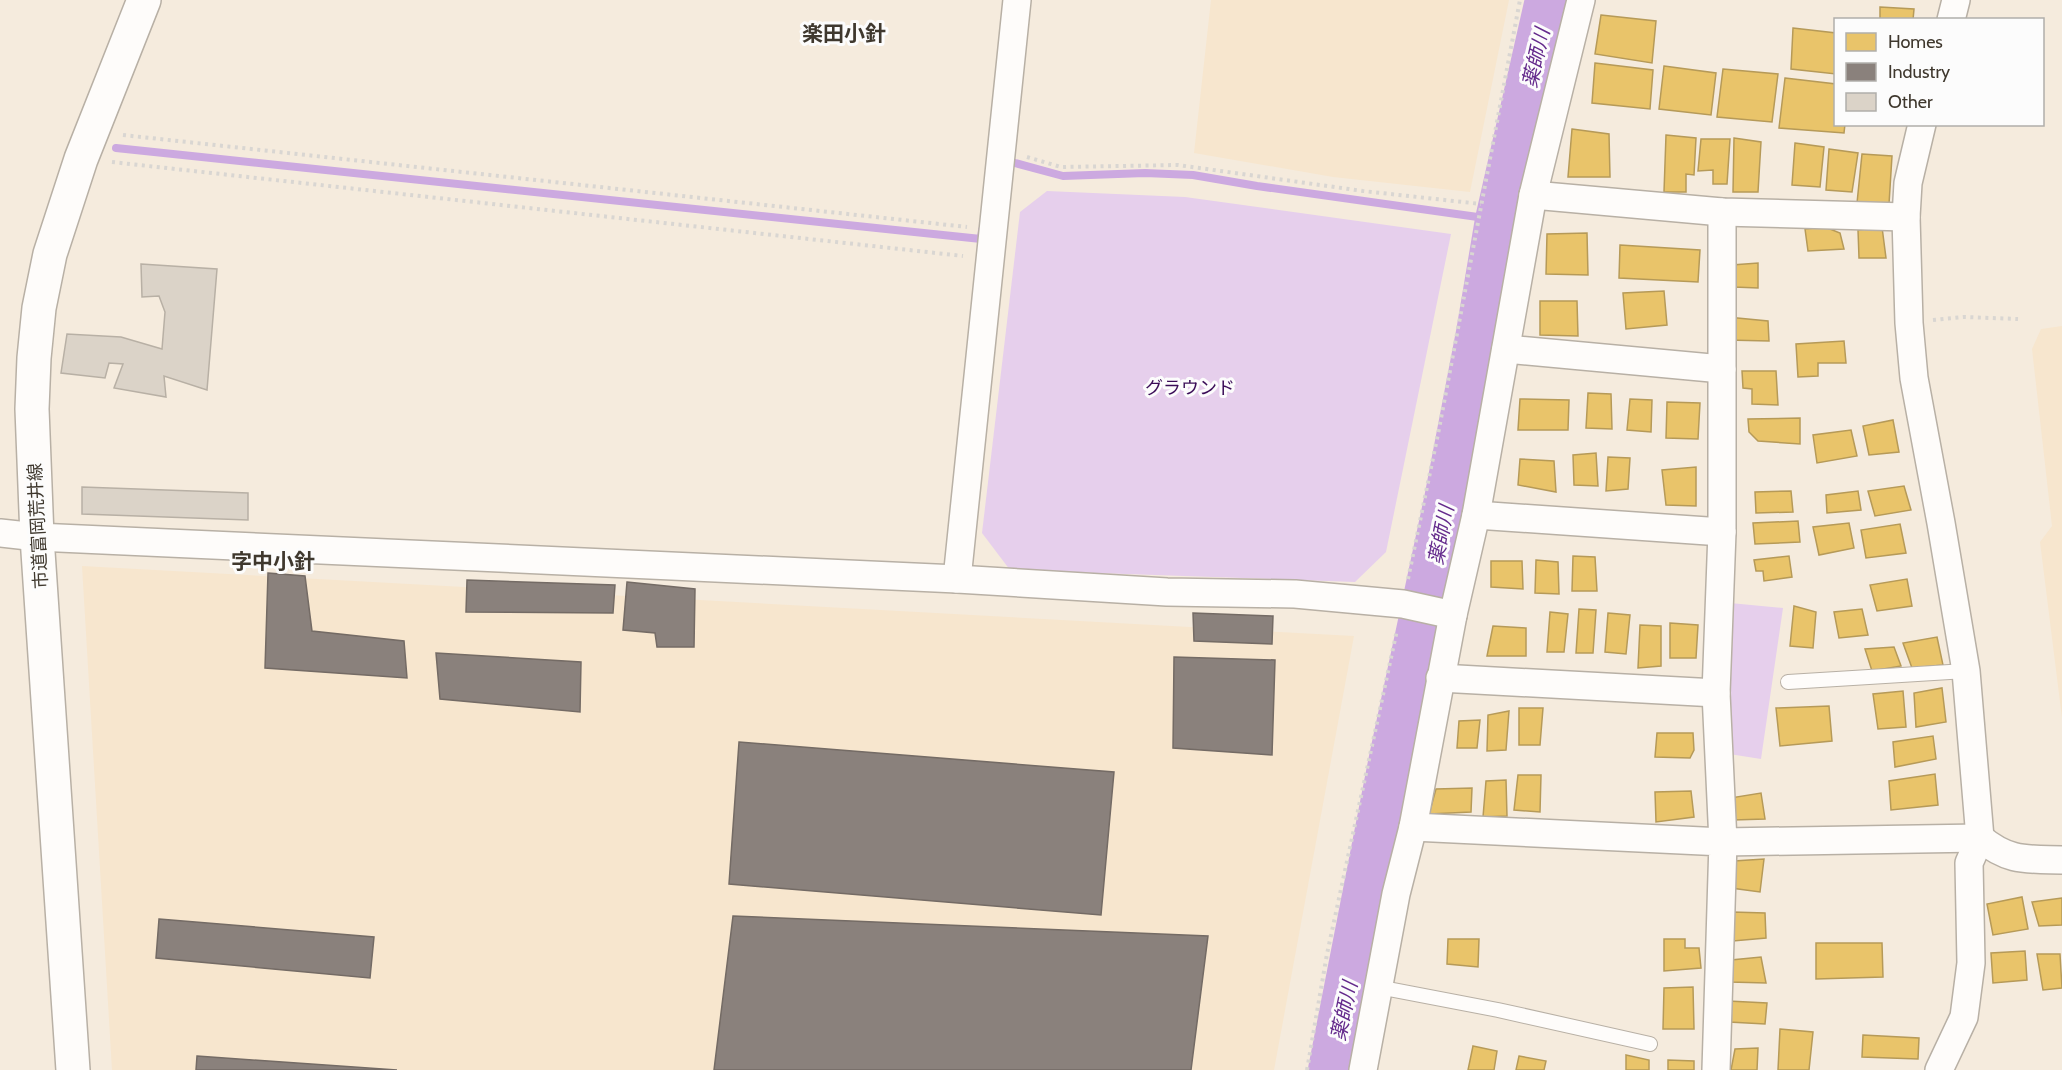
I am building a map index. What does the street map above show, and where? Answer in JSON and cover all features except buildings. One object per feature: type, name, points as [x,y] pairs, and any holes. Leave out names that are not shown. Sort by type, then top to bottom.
[{"type":"street","name":"市道富岡荒井線","points":[[73,1070],[37,537],[32,409],[39,308],[50,254],[86,145],[144,0]]},
{"type":"street","points":[[957,579],[1017,0]]},
{"type":"street","points":[[1363,1070],[1396,894],[1413,827],[1440,678],[1447,613],[1476,515],[1533,195],[1581,0]]},
{"type":"street","points":[[1952,18],[1956,0]]},
{"type":"street","points":[[1922,126],[1908,183],[1906,216],[1909,323],[1914,378],[1966,671],[1980,838],[1969,863],[1971,963],[1964,1017],[1939,1070]]},
{"type":"street","points":[[1533,195],[1722,212],[1906,216]]},
{"type":"street","points":[[1716,1070],[1723,842],[1716,693],[1722,532],[1722,212]]},
{"type":"street","points":[[1506,350],[1722,369]]},
{"type":"street","points":[[1476,515],[1722,532]]},
{"type":"street","points":[[0,534],[957,579],[1167,592],[1295,594],[1403,604],[1447,613]]},
{"type":"street","points":[[1440,678],[1716,693]]},
{"type":"street","points":[[1413,827],[1723,842],[1980,838],[1997,852],[2024,859],[2062,860]]},
{"type":"lane","points":[[1788,682],[1966,671]]},
{"type":"lane","points":[[1378,987],[1498,1010],[1650,1044]]},
{"type":"path","points":[[1307,1070],[1328,954],[1403,604],[1520,0]]},
{"type":"path","points":[[86,145],[967,228],[969,217]]},
{"type":"path","points":[[86,145],[991,259]]},
{"type":"path","points":[[1001,158],[1061,167],[1178,165],[1481,206]]},
{"type":"path","points":[[1909,323],[1964,317],[2018,319]]},
{"type":"shaded area","points":[[1211,0],[1509,0],[1470,192],[1333,177],[1194,153]]},
{"type":"shaded area","points":[[2062,326],[2062,718],[2040,542],[2052,526],[2032,349],[2041,329]]},
{"type":"shaded area","points":[[82,566],[1354,636],[1274,1070],[112,1070]]},
{"type":"green space","name":"グラウンド","points":[[1047,191],[1185,197],[1451,234],[1386,552],[1355,582],[1010,570],[982,533],[1020,212]]},
{"type":"green space","points":[[1730,603],[1783,608],[1761,759],[1723,753]]},
{"type":"waterway","name":"薬師川","points":[[1332,1070],[1393,758],[1448,500],[1499,220],[1549,0]]},
{"type":"waterway","points":[[116,148],[981,239],[982,230]]},
{"type":"waterway","points":[[1004,160],[1063,176],[1145,173],[1193,175],[1499,220]]},
{"type":"district","name":"楽田小針","points":[[844,33]]},
{"type":"district","name":"字中小針","points":[[273,561]]}]
